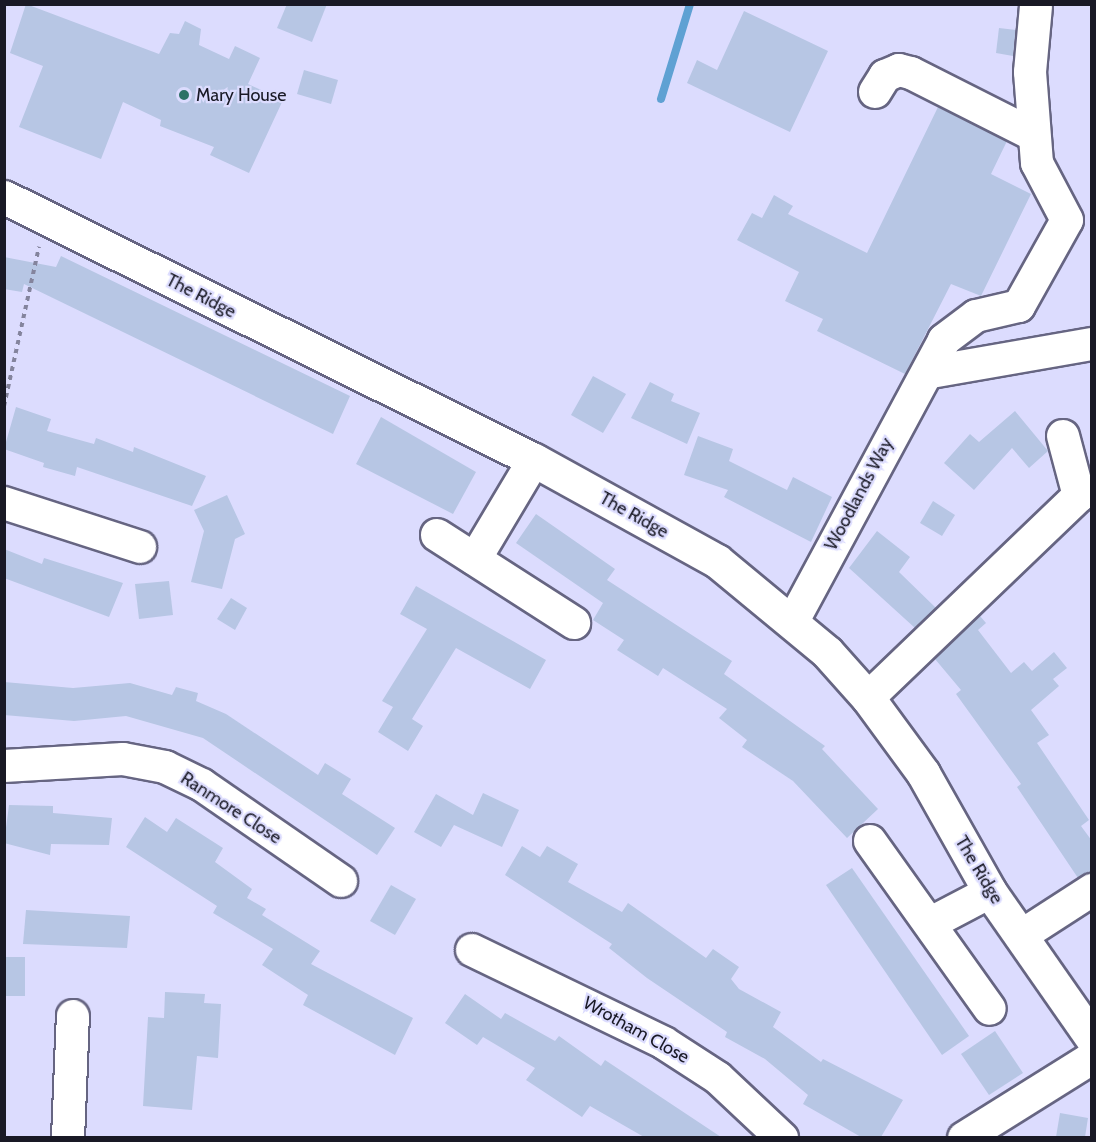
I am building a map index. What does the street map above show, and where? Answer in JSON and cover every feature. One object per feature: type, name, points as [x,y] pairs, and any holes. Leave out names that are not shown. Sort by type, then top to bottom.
[{"type":"main road","name":"The Ridge","points":[[4,197],[534,460],[717,561],[793,621],[868,698],[922,773],[990,892],[1092,1038]]},
{"type":"street","points":[[1034,135],[1030,72],[1036,6]]},
{"type":"street","points":[[875,92],[885,76],[899,70],[911,73],[1034,135]]},
{"type":"street","name":"Woodlands Way","points":[[793,621],[920,378],[931,372],[944,340],[976,316],[1019,306],[1066,220],[1037,163],[1034,135]]},
{"type":"street","points":[[931,372],[1092,344]]},
{"type":"street","points":[[868,698],[1079,496],[1063,436]]},
{"type":"street","points":[[475,559],[534,460]]},
{"type":"street","points":[[4,503],[140,547]]},
{"type":"street","points":[[437,535],[574,623]]},
{"type":"street","name":"Ranmore Close","points":[[4,766],[123,759],[165,767],[202,785],[340,881]]},
{"type":"street","points":[[870,841],[931,923],[990,1009]]},
{"type":"street","points":[[1021,936],[1092,890]]},
{"type":"street","points":[[931,923],[990,892]]},
{"type":"street","name":"Wrotham Close","points":[[472,950],[664,1043],[718,1078],[782,1137]]},
{"type":"street","points":[[68,1137],[73,1016]]},
{"type":"street","points":[[964,1137],[1092,1059]]},
{"type":"path","points":[[4,406],[45,217]]},
{"type":"building","points":[[26,4],[159,54],[170,33],[179,34],[185,21],[201,29],[199,45],[229,59],[235,46],[260,58],[248,84],[283,100],[249,173],[210,155],[214,147],[160,126],[161,120],[123,102],[101,159],[19,127],[43,66],[10,53]]},
{"type":"building","points":[[287,4],[327,4],[312,42],[277,28]]},
{"type":"building","points":[[744,11],[828,51],[790,132],[687,83],[697,60],[717,70]]},
{"type":"building","points":[[999,28],[1016,30],[1013,56],[996,53]]},
{"type":"building","points":[[304,70],[338,80],[331,104],[297,94]]},
{"type":"building","points":[[938,107],[1007,141],[991,174],[1031,194],[981,296],[951,284],[905,374],[817,331],[823,319],[785,301],[799,272],[737,240],[752,213],[762,218],[774,195],[793,206],[788,214],[867,253]]},
{"type":"building","points":[[61,256],[350,396],[333,434],[24,284],[22,292],[4,289],[4,257],[56,267]]},
{"type":"building","points":[[593,376],[626,394],[603,433],[571,415]]},
{"type":"building","points":[[650,382],[674,394],[671,401],[700,413],[687,444],[631,418]]},
{"type":"building","points":[[16,407],[51,419],[47,431],[94,444],[96,438],[133,452],[134,447],[206,476],[192,506],[77,467],[75,476],[43,467],[44,463],[4,449]]},
{"type":"building","points":[[1015,411],[1048,451],[1029,468],[1012,448],[974,490],[944,463],[970,434],[979,442]]},
{"type":"building","points":[[381,417],[476,472],[453,514],[356,464]]},
{"type":"building","points":[[698,436],[733,449],[729,461],[787,490],[793,477],[832,497],[811,542],[724,497],[728,490],[684,475]]},
{"type":"building","points":[[227,495],[245,534],[235,539],[222,589],[191,582],[204,531],[194,510]]},
{"type":"building","points":[[933,501],[955,515],[942,536],[920,523]]},
{"type":"building","points":[[536,514],[615,569],[607,580],[732,661],[724,674],[825,746],[822,749],[878,809],[847,838],[793,781],[742,747],[747,740],[719,718],[727,709],[663,668],[658,676],[617,650],[624,640],[593,620],[603,603],[516,543]]},
{"type":"building","points":[[877,531],[910,557],[899,572],[936,608],[915,628],[849,568]]},
{"type":"building","points":[[4,549],[42,564],[44,558],[123,583],[109,617],[4,578]]},
{"type":"building","points":[[169,581],[173,615],[139,619],[135,584]]},
{"type":"building","points":[[416,586],[546,660],[530,689],[456,648],[412,719],[423,726],[408,751],[378,732],[393,707],[382,701],[427,629],[400,614]]},
{"type":"building","points":[[231,598],[247,608],[235,630],[217,619]]},
{"type":"building","points":[[980,616],[986,623],[978,630],[1011,673],[1024,662],[1032,671],[1054,652],[1067,668],[1053,679],[1059,686],[1031,710],[1049,735],[1037,743],[1089,820],[1081,826],[1092,841],[1092,872],[1078,878],[1017,787],[1021,784],[956,694],[961,690],[935,659]]},
{"type":"building","points":[[4,682],[73,688],[130,683],[172,695],[176,687],[198,693],[196,701],[226,714],[318,775],[325,763],[351,779],[342,794],[395,828],[377,855],[203,738],[126,716],[74,721],[4,715]]},
{"type":"building","points":[[483,793],[519,810],[502,847],[454,825],[441,847],[414,832],[436,794],[473,815]]},
{"type":"building","points":[[9,805],[53,806],[53,813],[112,818],[109,845],[51,844],[50,855],[4,843]]},
{"type":"building","points":[[145,817],[167,832],[176,818],[223,848],[215,862],[252,889],[247,898],[266,909],[262,915],[320,951],[311,964],[413,1018],[395,1055],[303,1005],[308,995],[262,965],[273,949],[213,913],[217,906],[126,847]]},
{"type":"building","points":[[522,846],[540,857],[547,846],[578,864],[568,882],[622,912],[628,903],[706,958],[713,949],[739,967],[731,979],[739,989],[781,1012],[773,1027],[821,1062],[823,1059],[903,1100],[881,1137],[861,1137],[803,1104],[808,1095],[765,1059],[725,1037],[727,1032],[647,978],[609,948],[612,944],[505,875]]},
{"type":"building","points":[[852,868],[969,1036],[942,1055],[826,885]]},
{"type":"building","points":[[391,885],[416,899],[395,935],[370,921]]},
{"type":"building","points":[[26,910],[130,916],[127,948],[23,944]]},
{"type":"building","points":[[4,957],[25,957],[25,996],[4,996]]},
{"type":"building","points":[[165,992],[205,994],[204,1003],[221,1004],[218,1058],[197,1056],[192,1110],[143,1106],[148,1017],[164,1018]]},
{"type":"building","points":[[465,994],[501,1019],[505,1013],[555,1041],[559,1036],[601,1066],[605,1060],[721,1137],[644,1137],[590,1106],[582,1117],[526,1080],[535,1068],[483,1037],[477,1045],[445,1023]]},
{"type":"building","points":[[995,1031],[1023,1073],[989,1095],[961,1054]]},
{"type":"building","points":[[1060,1113],[1088,1118],[1085,1137],[1056,1137]]},
{"type":"waterway","points":[[661,99],[690,4]]},
{"type":"place","name":"Mary House","points":[[184,95]]}]
